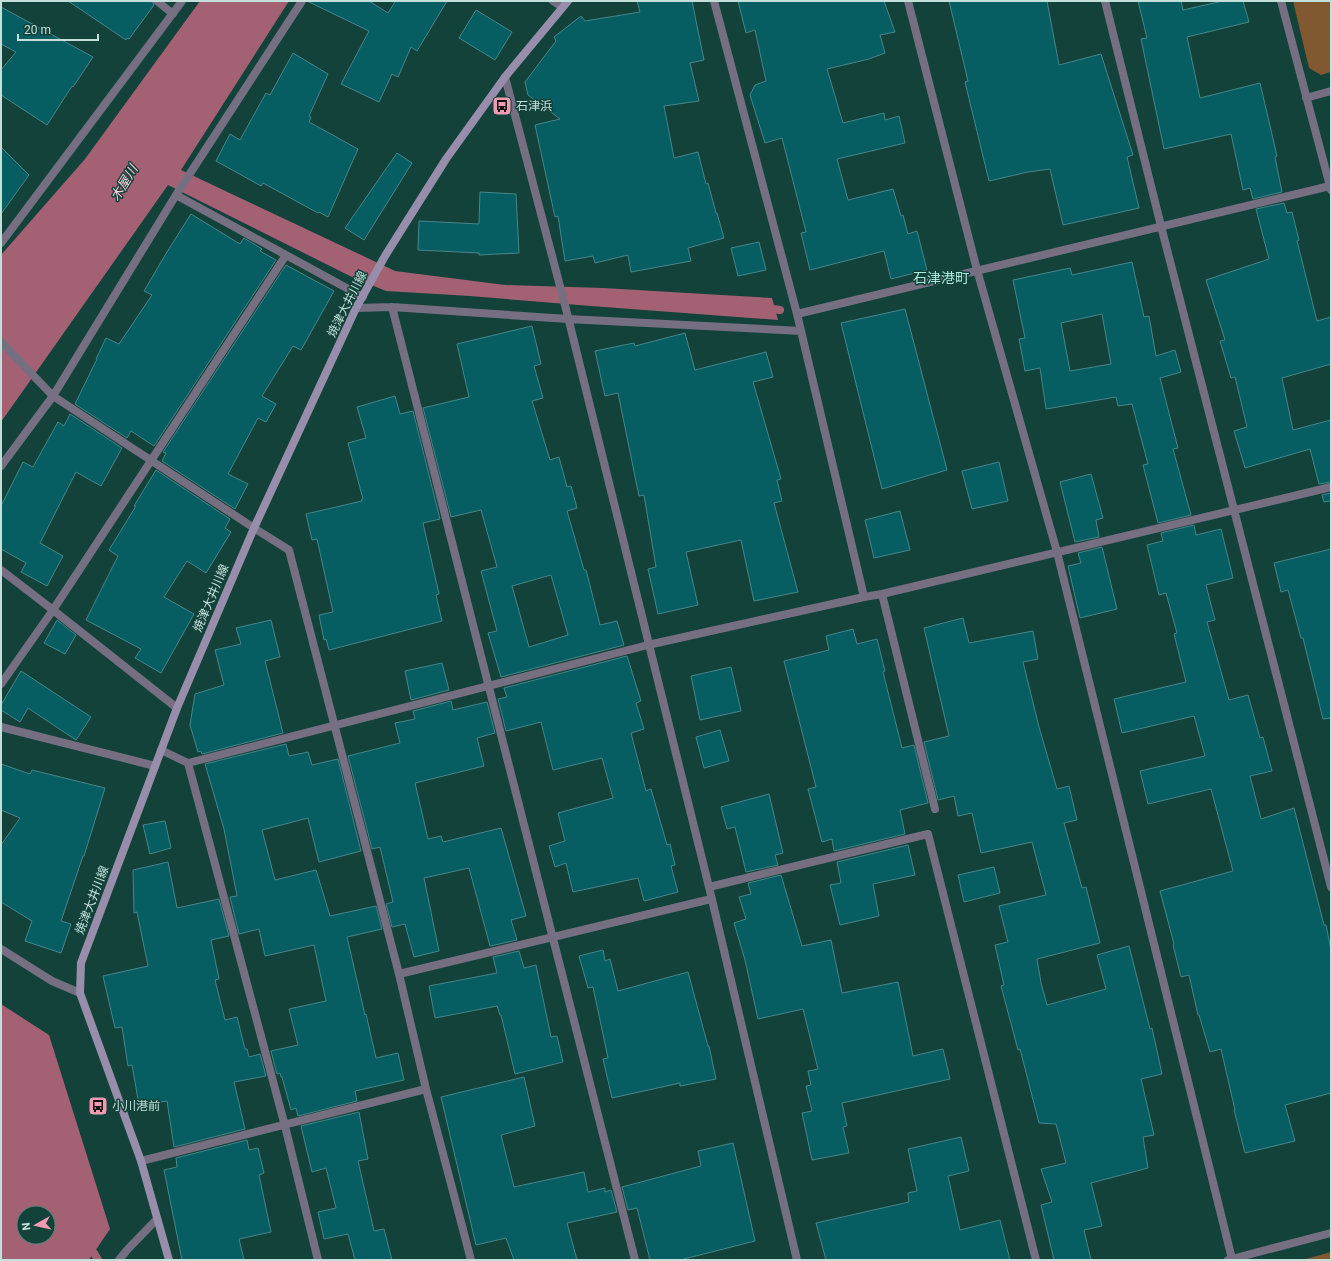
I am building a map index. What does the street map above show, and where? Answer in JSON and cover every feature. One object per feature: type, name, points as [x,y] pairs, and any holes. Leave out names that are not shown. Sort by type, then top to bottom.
[{"type":"main road","name":"焼津大井川線","points":[[169,1260],[141,1161],[80,993],[81,963],[177,708],[254,528],[356,308],[385,256],[446,159],[505,78],[568,1]]},
{"type":"street","points":[[157,1],[173,14]]},
{"type":"street","points":[[1,243],[182,1]]},
{"type":"street","points":[[1,466],[53,396],[176,195],[302,1]]},
{"type":"street","points":[[553,1],[562,7]]},
{"type":"street","points":[[714,1],[797,314],[864,596]]},
{"type":"street","points":[[908,1],[977,270],[1057,552],[1230,1259],[1331,1233]]},
{"type":"street","points":[[1105,1],[1161,226],[1331,887]]},
{"type":"street","points":[[797,314],[1161,226],[1331,188],[1281,1]]},
{"type":"street","points":[[505,78],[559,281],[709,887],[797,1260]]},
{"type":"street","points":[[1306,98],[1331,91]]},
{"type":"street","points":[[176,195],[362,297]]},
{"type":"street","points":[[1,684],[53,610],[286,256]]},
{"type":"street","points":[[356,308],[392,307],[568,319],[801,331]]},
{"type":"street","points":[[392,307],[635,1260]]},
{"type":"street","points":[[1,342],[53,396],[289,550],[399,974],[426,1089],[471,1260]]},
{"type":"street","points":[[161,750],[188,763],[648,645],[864,596],[882,594],[1331,487]]},
{"type":"street","points":[[1,570],[177,708]]},
{"type":"street","points":[[882,594],[935,809]]},
{"type":"street","points":[[1,727],[155,766]]},
{"type":"street","points":[[188,763],[285,1126],[318,1260]]},
{"type":"street","points":[[709,887],[928,834],[1036,1260]]},
{"type":"street","points":[[399,974],[711,899]]},
{"type":"street","points":[[1,949],[52,981],[80,993]]},
{"type":"street","points":[[141,1161],[285,1126],[426,1089]]},
{"type":"street","points":[[119,1260],[157,1219]]},
{"type":"shaded area","points":[[1293,1],[1331,1],[1331,72],[1321,75],[1309,68]]},
{"type":"shaded area","points":[[1331,1252],[1331,1260],[1302,1260]]},
{"type":"water","name":"木屋川","points":[[200,1],[289,1],[181,170],[395,271],[505,285],[603,288],[772,298],[778,320],[470,296],[386,291],[352,277],[168,185],[1,422],[1,255],[85,159]]},
{"type":"water","points":[[1,1004],[49,1035],[110,1229],[89,1260],[1,1260]]},
{"type":"building","points":[[68,1],[152,1],[154,5],[129,39],[127,38],[126,40]]},
{"type":"building","points":[[307,1],[369,1],[388,13],[395,2],[393,1],[447,1],[417,51],[411,47],[398,77],[392,74],[379,102],[341,84],[369,31]]},
{"type":"building","points":[[637,1],[692,1],[704,60],[690,63],[699,101],[664,106],[674,158],[698,152],[706,184],[708,183],[724,238],[688,248],[691,261],[631,272],[628,255],[595,263],[593,256],[565,261],[558,216],[555,217],[535,125],[560,119],[528,95],[525,82],[556,41],[554,37],[581,16],[585,21],[640,12]]},
{"type":"building","points":[[738,1],[884,1],[895,32],[880,35],[885,53],[869,59],[827,69],[843,123],[884,113],[885,120],[899,116],[905,143],[837,159],[848,200],[893,189],[901,216],[903,215],[908,234],[917,231],[927,270],[891,279],[884,251],[810,270],[801,233],[806,232],[782,138],[765,143],[750,95],[755,85],[766,81],[755,30],[746,33]]},
{"type":"building","points":[[949,1],[1047,1],[1059,65],[1101,54],[1133,155],[1127,157],[1139,208],[1063,225],[1050,169],[1028,172],[989,181],[965,82],[968,81]]},
{"type":"building","points":[[1138,1],[1181,1],[1183,10],[1223,1],[1243,1],[1249,22],[1187,37],[1200,98],[1260,83],[1277,156],[1275,157],[1282,192],[1253,199],[1250,188],[1243,190],[1231,134],[1164,149],[1141,39],[1147,38]]},
{"type":"building","points":[[1,7],[93,57],[47,125],[1,95],[1,70],[16,52],[1,44]]},
{"type":"building","points":[[476,10],[512,32],[495,60],[459,38]]},
{"type":"building","points":[[293,53],[328,74],[309,116],[311,117],[309,122],[358,149],[328,217],[263,183],[261,186],[216,161],[230,134],[240,140],[266,93],[270,95]]},
{"type":"building","points":[[1,147],[29,175],[1,214]]},
{"type":"building","points":[[397,153],[412,163],[364,240],[345,228]]},
{"type":"building","points":[[480,192],[516,194],[519,253],[479,255],[479,253],[418,250],[419,221],[479,224]]},
{"type":"building","points":[[1284,203],[1287,213],[1292,212],[1299,240],[1297,241],[1317,321],[1331,317],[1331,364],[1282,378],[1293,430],[1331,420],[1331,482],[1319,484],[1310,449],[1245,468],[1234,431],[1247,427],[1235,377],[1231,378],[1220,341],[1225,340],[1206,280],[1269,259],[1256,209]]},
{"type":"building","points":[[191,214],[240,244],[244,238],[262,249],[260,251],[276,260],[154,446],[131,431],[127,438],[75,404],[106,338],[119,344],[152,295],[144,291]]},
{"type":"building","points":[[759,242],[766,270],[738,276],[731,248]]},
{"type":"building","points":[[1132,262],[1144,317],[1149,316],[1156,356],[1175,350],[1181,372],[1160,378],[1178,448],[1173,449],[1191,515],[1158,523],[1143,465],[1148,464],[1132,404],[1118,406],[1116,397],[1046,409],[1040,368],[1025,371],[1019,339],[1025,338],[1013,280],[1070,268],[1072,275]],"holes":[[[1102,314],[1111,364],[1070,371],[1061,323]]]},
{"type":"building","points":[[286,265],[334,291],[301,350],[293,346],[262,396],[276,404],[266,422],[258,418],[228,474],[248,484],[235,509],[162,461],[166,453],[163,452]]},
{"type":"building","points":[[905,309],[947,470],[882,489],[841,323]]},
{"type":"building","points":[[532,326],[541,364],[534,366],[543,398],[532,401],[550,460],[559,457],[567,487],[571,486],[577,508],[567,511],[584,570],[586,570],[600,625],[617,621],[624,645],[501,677],[488,633],[497,631],[481,571],[497,567],[481,510],[451,517],[423,408],[469,397],[457,344]],"holes":[[[551,575],[568,635],[529,647],[512,586]]]},
{"type":"building","points":[[685,333],[695,370],[766,352],[773,377],[753,382],[781,479],[777,480],[782,501],[774,503],[798,592],[754,601],[741,540],[686,552],[698,605],[658,614],[648,569],[656,567],[644,495],[639,496],[618,393],[605,396],[595,351],[634,343],[635,346]]},
{"type":"building","points":[[395,396],[400,414],[413,411],[440,519],[423,523],[439,594],[436,595],[442,621],[329,650],[326,639],[324,640],[319,615],[333,612],[317,539],[312,540],[306,514],[362,501],[361,500],[363,499],[348,443],[366,438],[357,407]]},
{"type":"building","points":[[70,414],[122,448],[101,486],[76,472],[40,543],[63,556],[47,586],[21,572],[26,563],[1,549],[1,506],[23,462],[33,467],[58,422],[64,426]]},
{"type":"building","points":[[999,462],[1008,501],[972,509],[962,471]]},
{"type":"building","points":[[156,470],[230,519],[225,528],[231,532],[206,573],[187,561],[164,597],[194,614],[161,673],[135,658],[141,649],[86,620],[118,556],[109,550]]},
{"type":"building","points":[[1091,474],[1103,518],[1096,520],[1099,537],[1075,542],[1060,482]]},
{"type":"building","points":[[1331,493],[1331,501],[1324,502],[1322,495]]},
{"type":"building","points":[[900,511],[910,550],[874,558],[865,520]]},
{"type":"building","points":[[1194,525],[1196,535],[1221,529],[1233,578],[1206,585],[1215,620],[1207,622],[1229,700],[1248,695],[1260,738],[1263,737],[1272,771],[1250,776],[1261,819],[1294,808],[1324,925],[1326,925],[1331,950],[1331,1093],[1285,1105],[1295,1141],[1245,1153],[1221,1049],[1210,1052],[1198,1015],[1189,975],[1181,977],[1160,891],[1233,871],[1211,789],[1148,804],[1140,771],[1205,756],[1194,716],[1122,733],[1114,699],[1186,682],[1174,634],[1177,633],[1166,593],[1159,595],[1147,545],[1163,541],[1161,533]]},
{"type":"building","points":[[1102,547],[1117,609],[1080,618],[1068,566],[1081,563],[1078,553]]},
{"type":"building","points":[[1331,549],[1331,718],[1323,719],[1303,638],[1301,638],[1288,590],[1281,592],[1274,563]]},
{"type":"building","points":[[963,618],[969,643],[1033,631],[1038,659],[1023,662],[1039,727],[1057,789],[1069,786],[1077,820],[1064,823],[1082,888],[1086,887],[1100,943],[1037,959],[1047,1005],[1106,989],[1097,955],[1129,946],[1150,1029],[1152,1028],[1162,1074],[1141,1079],[1154,1135],[1143,1137],[1148,1168],[1091,1183],[1102,1226],[1084,1230],[1091,1260],[1054,1260],[1041,1205],[1052,1202],[1041,1169],[1066,1163],[1056,1124],[1039,1123],[1020,1049],[1018,1050],[1001,986],[1004,985],[995,945],[1008,942],[999,906],[1046,895],[1032,842],[981,853],[972,813],[958,816],[954,796],[938,800],[924,742],[949,736],[924,628]]},
{"type":"building","points":[[57,620],[76,635],[65,654],[44,643]]},
{"type":"building","points":[[271,620],[280,657],[265,661],[283,733],[202,754],[201,751],[198,752],[190,725],[195,694],[224,685],[215,650],[241,644],[236,628]]},
{"type":"building","points":[[853,629],[857,644],[877,639],[885,671],[883,672],[902,748],[914,745],[928,803],[900,810],[905,834],[834,851],[832,839],[822,842],[808,789],[816,787],[784,661],[829,650],[826,636]]},
{"type":"building","points":[[627,656],[641,701],[636,703],[644,729],[631,733],[646,791],[651,789],[667,845],[670,844],[675,865],[671,866],[678,892],[644,901],[638,878],[573,892],[566,863],[555,867],[549,846],[565,841],[558,813],[613,798],[602,758],[553,770],[541,722],[506,731],[498,699],[507,697],[504,688]]},
{"type":"building","points":[[442,663],[449,690],[411,700],[405,671]]},
{"type":"building","points":[[731,667],[741,711],[700,720],[691,676]]},
{"type":"building","points":[[21,671],[91,717],[76,740],[28,708],[20,722],[1,710],[1,705]]},
{"type":"building","points":[[451,701],[453,710],[487,702],[495,733],[477,738],[484,766],[415,783],[428,839],[441,836],[443,842],[501,828],[526,916],[511,920],[517,940],[490,946],[469,868],[424,878],[439,951],[414,957],[405,924],[392,927],[386,904],[393,902],[380,847],[372,849],[348,756],[400,743],[395,723],[415,719],[413,711]]},
{"type":"building","points":[[720,730],[729,761],[704,768],[696,737]]},
{"type":"building","points":[[286,744],[289,756],[308,752],[312,765],[338,759],[361,851],[319,862],[308,818],[262,830],[275,880],[316,870],[330,916],[376,906],[382,929],[347,937],[376,1058],[398,1053],[404,1080],[355,1091],[357,1101],[298,1116],[296,1108],[291,1110],[282,1077],[280,1073],[277,1074],[271,1051],[298,1045],[289,1009],[326,1001],[314,945],[265,956],[259,929],[239,934],[230,897],[237,896],[224,829],[205,764]]},
{"type":"building","points":[[1,764],[30,774],[32,770],[105,788],[84,856],[61,921],[71,924],[61,953],[25,941],[32,921],[1,902],[1,845],[20,818],[1,810]]},
{"type":"building","points":[[769,794],[783,853],[775,855],[778,865],[746,872],[735,827],[727,829],[721,807]]},
{"type":"building","points":[[165,821],[171,848],[150,854],[143,825]]},
{"type":"building","points":[[908,845],[915,875],[873,884],[879,916],[840,925],[830,885],[841,883],[837,862]]},
{"type":"building","points":[[168,862],[177,908],[219,899],[229,936],[211,940],[219,979],[215,980],[225,1020],[237,1017],[245,1049],[247,1049],[249,1057],[260,1054],[266,1076],[234,1082],[245,1129],[174,1147],[167,1101],[139,1105],[132,1065],[128,1066],[122,1027],[115,1028],[103,976],[148,966],[137,912],[134,913],[133,870]]},
{"type":"building","points":[[994,867],[1000,893],[964,902],[958,875]]},
{"type":"building","points":[[781,875],[802,946],[831,940],[842,993],[898,982],[913,1056],[943,1049],[950,1079],[842,1103],[847,1126],[843,1127],[849,1153],[812,1160],[802,1113],[812,1111],[806,1086],[811,1085],[808,1071],[818,1069],[803,1009],[758,1019],[745,960],[734,923],[746,919],[739,897],[751,894],[748,883]]},
{"type":"building","points":[[603,950],[605,961],[610,959],[618,991],[688,972],[709,1046],[716,1079],[680,1086],[680,1083],[612,1098],[603,1059],[608,1058],[593,987],[588,988],[579,956]]},
{"type":"building","points":[[519,951],[524,968],[536,965],[551,1037],[557,1036],[563,1062],[515,1074],[501,1015],[497,1006],[435,1018],[429,986],[497,973],[493,957]]},
{"type":"building","points":[[524,1077],[535,1126],[501,1135],[514,1187],[584,1172],[588,1192],[605,1188],[605,1192],[611,1190],[617,1212],[567,1223],[577,1260],[514,1260],[506,1238],[476,1245],[441,1097]]},
{"type":"building","points":[[359,1112],[368,1159],[358,1161],[374,1231],[384,1229],[392,1260],[355,1260],[348,1234],[324,1239],[318,1212],[336,1208],[326,1168],[312,1172],[301,1126]]},
{"type":"building","points":[[961,1137],[969,1171],[948,1176],[960,1230],[1000,1220],[1010,1260],[826,1260],[816,1223],[909,1202],[908,1193],[917,1191],[908,1149]]},
{"type":"building","points":[[247,1140],[249,1150],[258,1148],[264,1173],[259,1175],[271,1232],[239,1239],[244,1260],[182,1260],[164,1170],[177,1167],[176,1158]]},
{"type":"building","points":[[733,1143],[755,1241],[680,1260],[650,1260],[637,1208],[628,1210],[622,1187],[701,1166],[698,1151]]},
{"type":"waterway","points":[[765,308],[780,310]]},
{"type":"waterway","points":[[94,1253],[98,1260]]},
{"type":"place","name":"石津浜","points":[[502,106]]},
{"type":"place","name":"小川港前","points":[[98,1106]]},
{"type":"district","name":"石津港町","points":[[941,278]]}]
